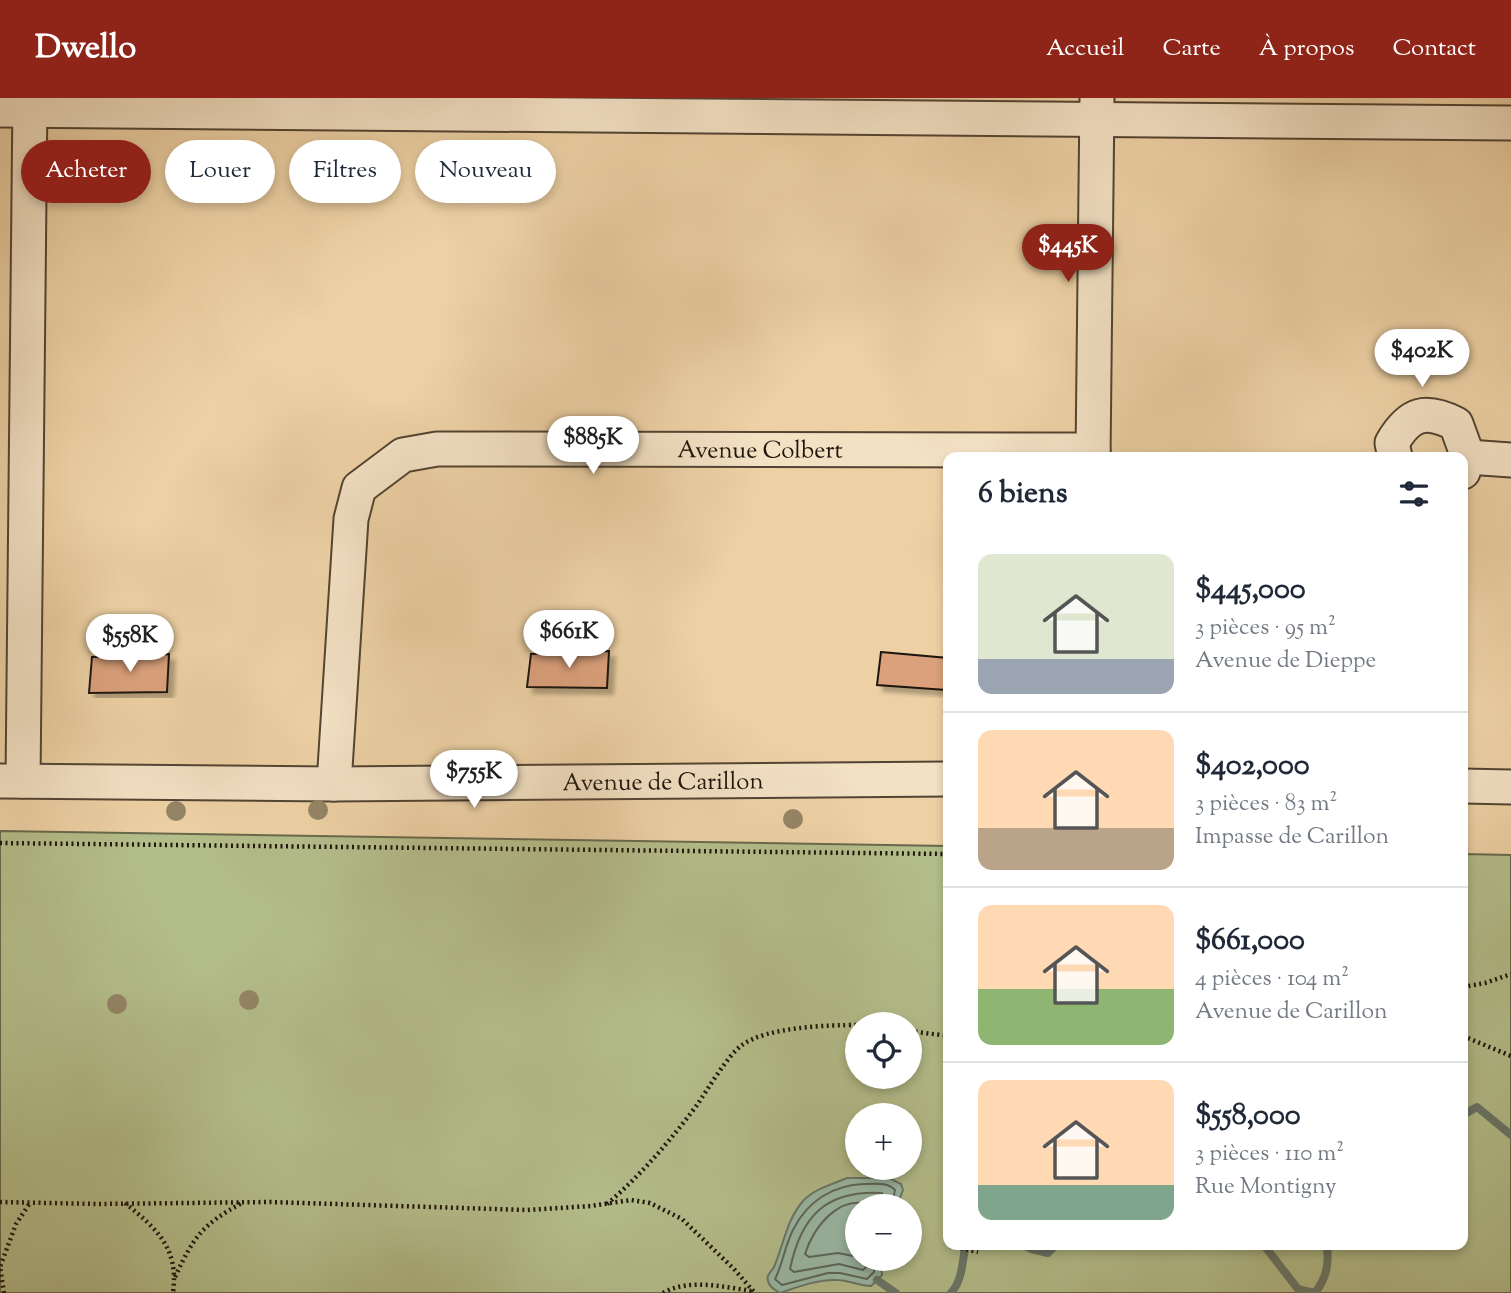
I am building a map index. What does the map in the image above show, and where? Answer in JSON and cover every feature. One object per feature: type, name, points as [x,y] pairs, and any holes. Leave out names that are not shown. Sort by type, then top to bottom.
[{"type":"street","points":[[11,781],[20,106],[1097,108],[1511,123]]},
{"type":"street","points":[[1093,452],[1097,108]]},
{"type":"street","points":[[1394,452],[1392,443],[1402,426],[1414,417],[1436,414],[1456,424],[1463,452]]},
{"type":"street","name":"Avenue Colbert","points":[[334,784],[351,519],[359,488],[403,455],[437,449],[943,453]]},
{"type":"street","points":[[1468,464],[1511,460]]},
{"type":"street","name":"Avenue de Carillon","points":[[11,781],[334,784],[943,779]]},
{"type":"street","points":[[1468,786],[1511,787]]},
{"type":"path","points":[[0,843],[943,853]]},
{"type":"path","points":[[1468,986],[1511,974]]},
{"type":"path","points":[[607,1205],[673,1137],[742,1045],[763,1036],[803,1028],[845,1026]]},
{"type":"path","points":[[922,1033],[943,1036]]},
{"type":"path","points":[[1468,1038],[1511,1056]]},
{"type":"path","points":[[0,1202],[243,1203],[527,1210],[607,1205],[631,1200],[650,1203],[682,1219],[754,1292]]},
{"type":"path","points":[[4,1293],[0,1267],[16,1224],[30,1202]]},
{"type":"path","points":[[124,1203],[154,1228],[167,1245],[175,1278]]},
{"type":"path","points":[[173,1293],[175,1278],[187,1251],[207,1225],[217,1216],[243,1203]]},
{"type":"path","points":[[969,1250],[978,1252]]},
{"type":"path","points":[[663,1293],[671,1288],[698,1285],[754,1292]]},
{"type":"green space","points":[[0,831],[943,846],[943,1250],[1468,1250],[1468,854],[1511,855],[1511,1293],[0,1293]]},
{"type":"water","points":[[845,1179],[893,1180],[901,1184],[902,1194],[845,1194],[845,1271],[882,1271],[882,1275],[871,1286],[830,1280],[780,1293],[770,1285],[768,1277],[789,1225],[803,1201],[824,1187]]},
{"type":"building","points":[[609,651],[607,688],[527,687],[531,654]]},
{"type":"building","points":[[881,652],[943,658],[943,690],[877,685]]},
{"type":"building","points":[[169,654],[167,692],[89,693],[92,657]]},
{"type":"waterway","points":[[1468,1112],[1477,1107],[1511,1135]]},
{"type":"waterway","points":[[951,1293],[960,1276],[965,1250]]},
{"type":"waterway","points":[[1035,1250],[1048,1253],[1051,1250]]},
{"type":"waterway","points":[[1268,1250],[1298,1289],[1314,1293]]},
{"type":"waterway","points":[[1315,1293],[1326,1270],[1327,1250]]},
{"type":"waterway","points":[[877,1280],[896,1293]]}]
